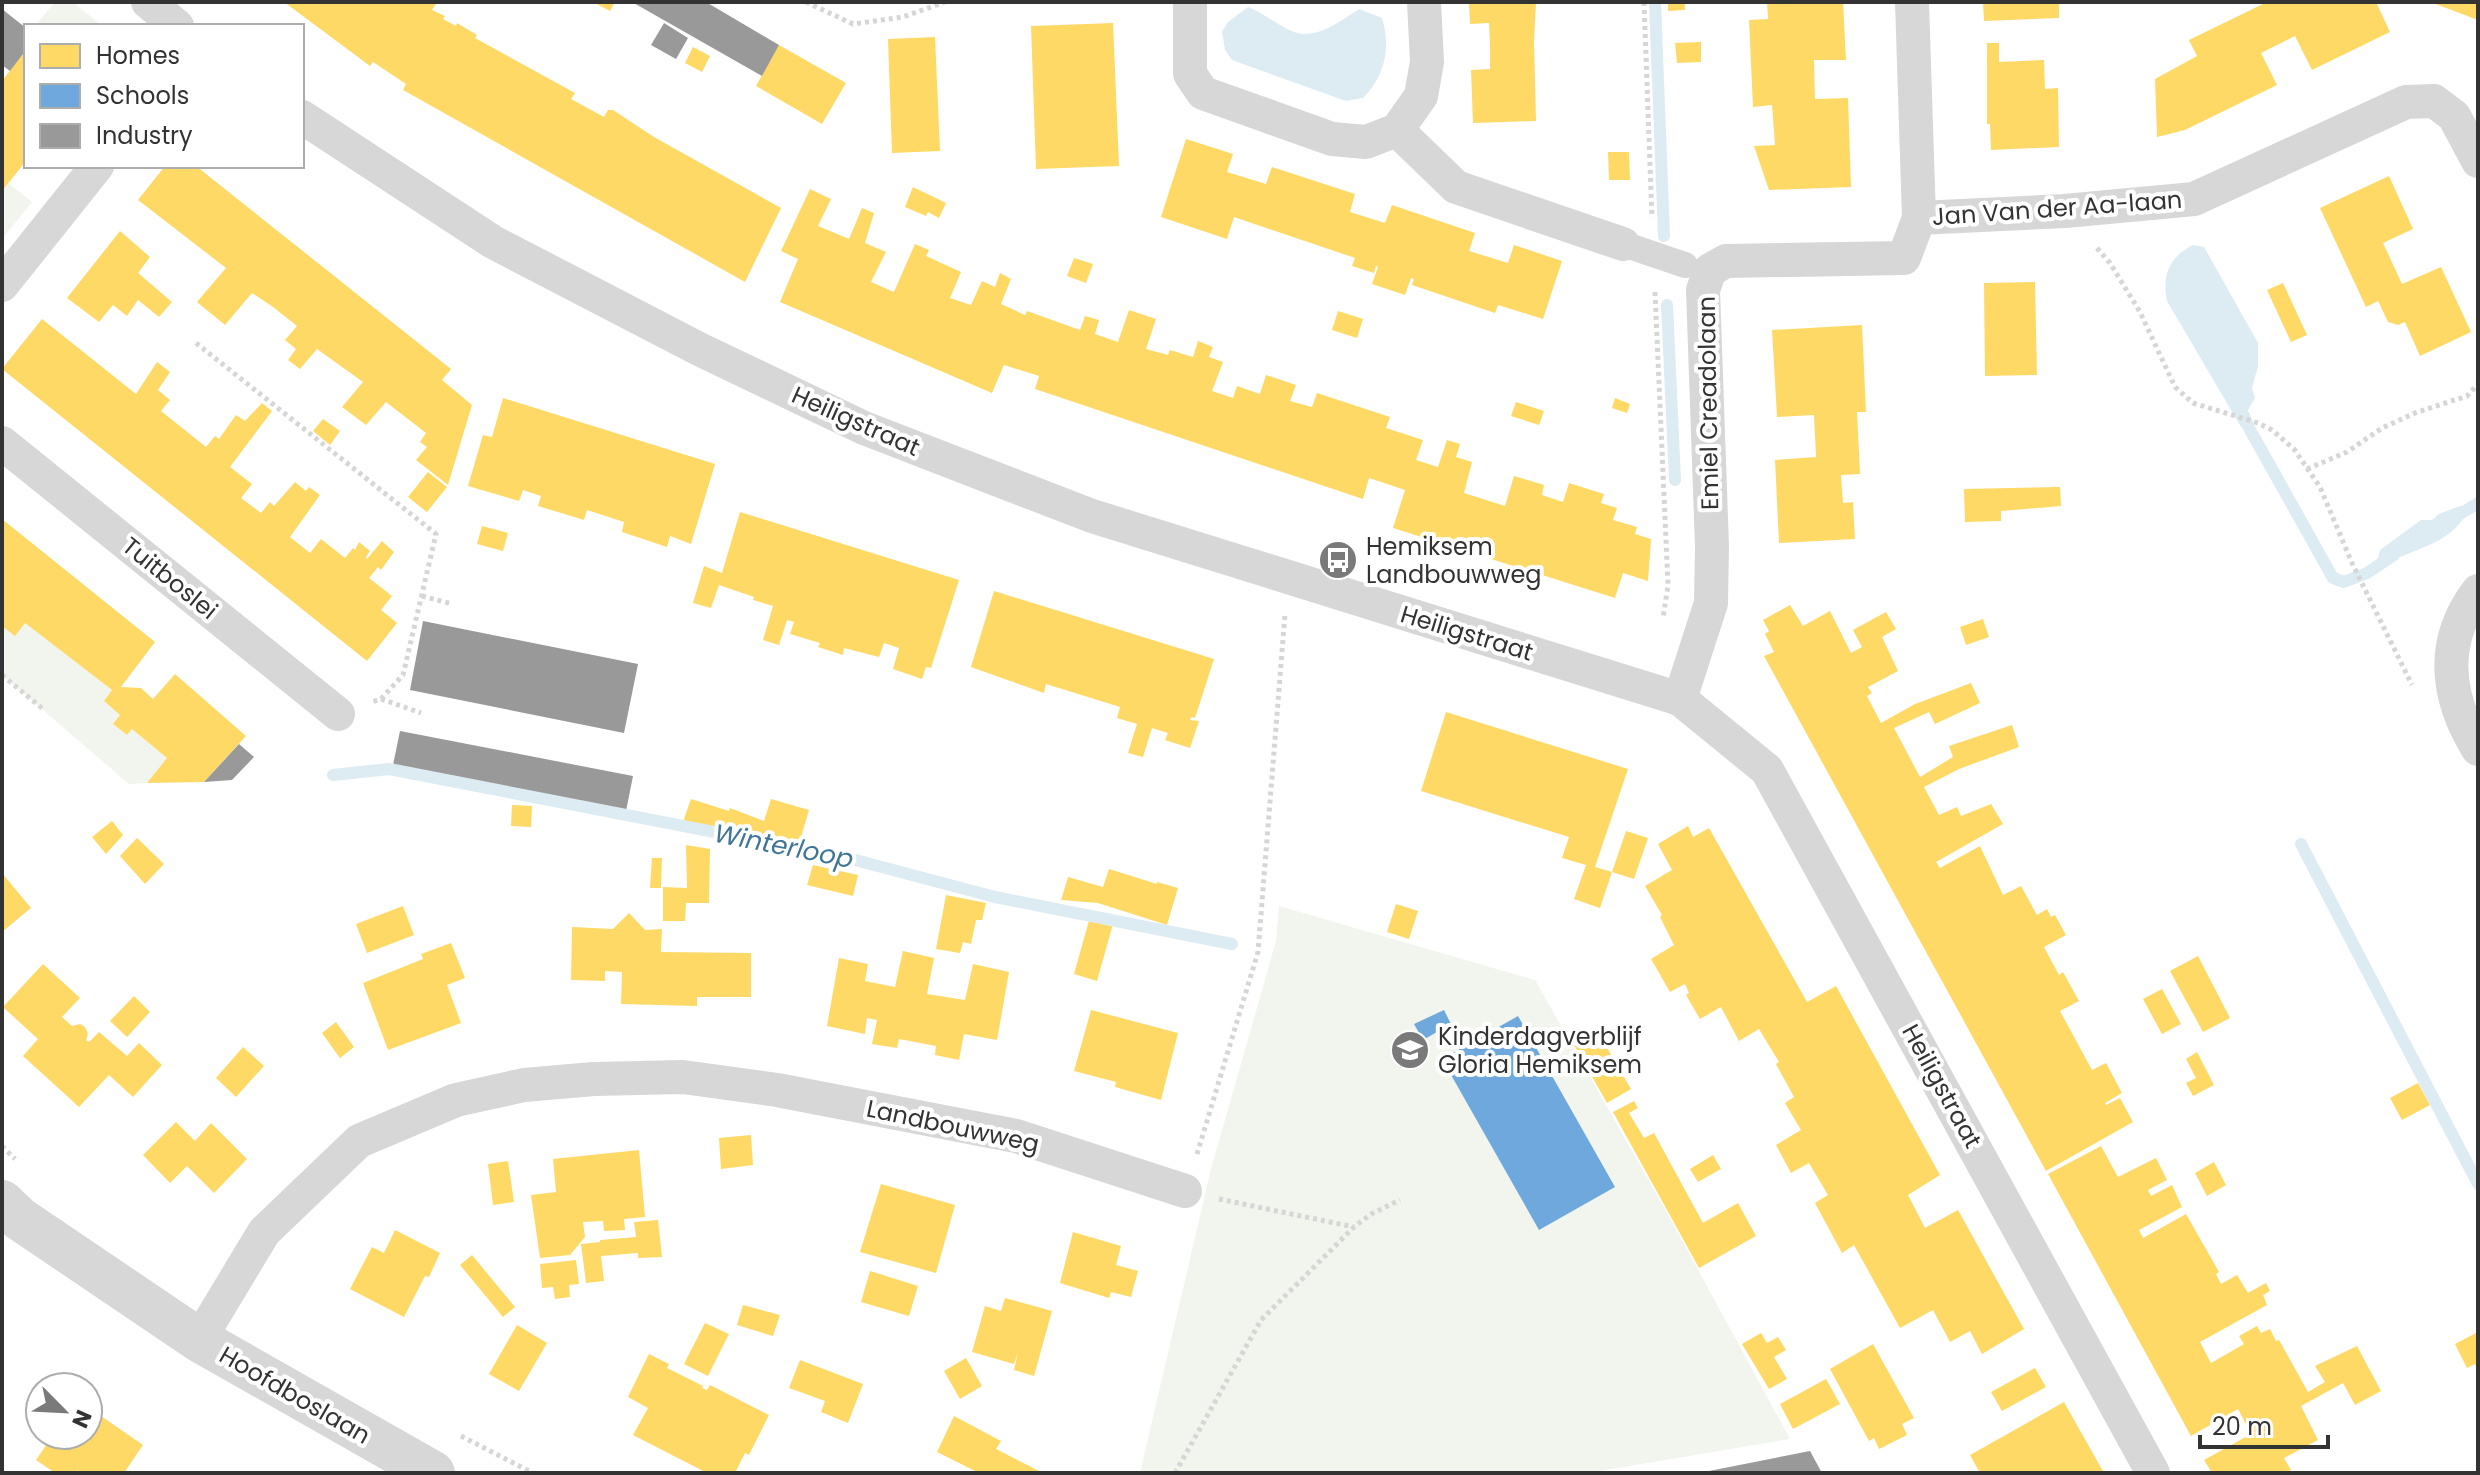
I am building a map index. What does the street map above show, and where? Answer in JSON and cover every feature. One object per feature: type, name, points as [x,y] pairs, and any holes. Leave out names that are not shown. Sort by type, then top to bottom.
[{"type":"street","points":[[148,2],[175,24]]},
{"type":"street","points":[[1190,2],[1190,74],[1203,93],[1332,139],[1366,142],[1397,130],[1421,96],[1427,62],[1424,2]]},
{"type":"street","name":"Emiel Creadolaan","points":[[1668,258],[1726,261],[1904,258],[1919,218],[1912,2]]},
{"type":"street","name":"Jan Van der Aa-laan","points":[[1919,218],[2065,211],[2194,199],[2406,102],[2434,101],[2454,116],[2478,161]]},
{"type":"street","name":"Heiligstraat","points":[[304,118],[493,242],[699,349],[864,428],[1092,516],[1680,699],[1767,770],[2153,1473]]},
{"type":"street","points":[[1397,130],[1456,187],[1668,258]]},
{"type":"street","points":[[2,285],[95,168]]},
{"type":"street","name":"Emiel Creadolaan","points":[[1668,258],[1703,290],[1712,547],[1711,603],[1680,699]]},
{"type":"street","name":"Tuitboslei","points":[[2,443],[338,714]]},
{"type":"street","points":[[2478,591],[2456,627],[2451,675],[2454,697],[2462,719],[2478,749]]},
{"type":"street","name":"Landbouwweg","points":[[199,1340],[264,1232],[359,1141],[456,1100],[524,1085],[594,1079],[683,1077],[777,1090],[1016,1136],[1185,1191]]},
{"type":"street","name":"Hoofdboslaan","points":[[2,1202],[20,1219],[199,1340],[414,1469]]},
{"type":"path","points":[[806,2],[853,24],[903,17],[945,2]]},
{"type":"path","points":[[1644,2],[1668,258],[1668,585],[1663,619]]},
{"type":"path","points":[[2065,211],[2110,263],[2140,312],[2175,387],[2193,403],[2272,430],[2294,449],[2320,487],[2365,590]]},
{"type":"path","points":[[196,343],[436,534],[403,675],[381,699],[338,714]]},
{"type":"path","points":[[2307,469],[2347,452],[2382,428],[2415,413],[2467,396],[2478,384]]},
{"type":"path","points":[[1287,577],[1258,952],[1185,1191],[1354,1227]]},
{"type":"path","points":[[422,596],[452,604]]},
{"type":"path","points":[[2,675],[43,709]]},
{"type":"path","points":[[381,699],[421,713]]},
{"type":"path","points":[[1175,1473],[1261,1320],[1354,1227],[1371,1214],[1400,1200]]},
{"type":"path","points":[[454,1433],[533,1473]]},
{"type":"shaded area","points":[[55,2],[73,2],[100,24],[37,24]]},
{"type":"shaded area","points":[[1248,7],[1302,34],[1328,28],[1359,9],[1382,18],[1386,51],[1377,81],[1363,98],[1346,101],[1232,60],[1225,50],[1222,32],[1228,22]]},
{"type":"shaded area","points":[[8,183],[32,202],[2,239],[2,191]]},
{"type":"shaded area","points":[[2193,245],[2204,247],[2258,343],[2258,366],[2252,388],[2255,398],[2248,410],[2252,428],[2241,427],[2167,301],[2169,268],[2178,255]]},
{"type":"shaded area","points":[[2460,506],[2468,509],[2449,534],[2384,567],[2378,558],[2380,550],[2421,520],[2432,520]]},
{"type":"shaded area","points":[[25,623],[112,690],[104,701],[120,715],[113,724],[127,735],[132,729],[167,758],[147,783],[129,784],[2,675],[2,626]]},
{"type":"shaded area","points":[[1279,906],[1535,980],[1665,1209],[1790,1439],[1588,1473],[1140,1473],[1211,1169],[1276,941]]},
{"type":"building: Homes","points":[[284,2],[437,2],[432,10],[445,16],[443,19],[456,26],[457,23],[477,35],[475,38],[575,93],[571,99],[604,117],[608,110],[613,110],[654,137],[781,208],[745,282],[403,90],[406,84],[373,62],[370,66]]},
{"type":"building: Homes","points":[[593,2],[615,2],[610,11]]},
{"type":"building: Homes","points":[[1469,2],[1536,2],[1536,121],[1473,123],[1471,70],[1490,69],[1490,44],[1489,23],[1470,24]]},
{"type":"building: Homes","points":[[1668,2],[1685,2],[1685,10],[1668,11]]},
{"type":"building: Homes","points":[[1767,2],[1843,2],[1846,60],[1814,60],[1815,99],[1848,98],[1851,187],[1769,190],[1754,146],[1775,145],[1772,105],[1753,107],[1749,20],[1768,19]]},
{"type":"building: Homes","points":[[1983,2],[2059,2],[2059,18],[1984,21]]},
{"type":"building: Homes","points":[[2267,2],[2376,2],[2390,32],[2312,70],[2295,36],[2261,53],[2277,85],[2185,130],[2157,137],[2155,79],[2197,56],[2189,40]]},
{"type":"building: Homes","points":[[2430,2],[2478,2],[2478,20]]},
{"type":"building: Homes","points":[[1113,23],[1119,166],[1036,169],[1031,26]]},
{"type":"building: Homes","points":[[935,37],[940,151],[892,153],[888,39]]},
{"type":"building: Homes","points":[[1701,42],[1701,62],[1677,63],[1675,43]]},
{"type":"building: Homes","points":[[1987,43],[1999,43],[1999,62],[2044,60],[2045,89],[2058,88],[2059,147],[1991,150],[1990,124],[1987,124]]},
{"type":"building: Homes","points":[[779,45],[846,83],[822,124],[756,86]]},
{"type":"building: Homes","points":[[693,47],[710,56],[702,72],[685,63]]},
{"type":"building: Homes","points":[[24,53],[24,164],[2,191],[2,81]]},
{"type":"building: Homes","points":[[1186,139],[1233,154],[1227,172],[1266,184],[1272,167],[1355,194],[1350,212],[1385,223],[1392,205],[1475,233],[1469,251],[1508,263],[1514,245],[1562,261],[1543,319],[1498,305],[1495,313],[1412,285],[1414,279],[1411,278],[1405,295],[1372,284],[1376,266],[1374,273],[1352,266],[1355,258],[1234,217],[1227,239],[1161,217]]},
{"type":"building: Homes","points":[[1608,152],[1629,152],[1630,180],[1609,180]]},
{"type":"building: Homes","points":[[163,168],[199,168],[451,369],[442,380],[472,405],[448,485],[416,460],[427,447],[420,442],[426,433],[386,402],[366,425],[342,407],[363,382],[317,349],[300,369],[288,360],[296,349],[285,340],[297,326],[273,307],[252,293],[225,325],[197,302],[226,268],[138,200]]},
{"type":"building: Homes","points":[[2389,176],[2413,229],[2383,243],[2402,284],[2441,267],[2471,332],[2420,356],[2405,322],[2398,325],[2388,322],[2378,301],[2366,307],[2320,208]]},
{"type":"building: Homes","points":[[913,187],[946,203],[939,218],[905,207]]},
{"type":"building: Homes","points":[[810,189],[831,199],[818,226],[849,239],[862,208],[874,213],[865,243],[886,252],[871,282],[894,292],[915,244],[929,250],[926,256],[961,272],[950,298],[971,305],[982,281],[995,287],[1000,273],[1011,279],[1001,304],[1025,315],[1027,311],[1080,330],[1085,316],[1099,320],[1095,334],[1118,342],[1129,310],[1156,319],[1146,349],[1168,355],[1170,350],[1193,357],[1198,341],[1213,347],[1209,357],[1223,362],[1212,391],[1233,398],[1237,386],[1260,394],[1266,375],[1296,385],[1290,401],[1312,407],[1317,393],[1390,417],[1386,428],[1423,440],[1416,460],[1438,467],[1447,440],[1460,444],[1456,457],[1472,462],[1464,493],[1505,506],[1514,476],[1544,485],[1542,495],[1563,502],[1569,483],[1604,494],[1601,503],[1617,508],[1613,520],[1637,527],[1635,534],[1651,539],[1648,581],[1623,573],[1615,598],[1393,528],[1405,490],[1369,478],[1363,499],[1035,389],[1039,376],[1004,365],[992,393],[780,302],[798,259],[781,251]]},
{"type":"building: Homes","points":[[120,231],[150,257],[138,273],[172,302],[159,317],[138,300],[127,316],[113,305],[99,322],[67,298]]},
{"type":"building: Homes","points":[[1074,258],[1093,264],[1086,283],[1067,276]]},
{"type":"building: Homes","points":[[2035,282],[2037,375],[1985,376],[1984,283]]},
{"type":"building: Homes","points":[[2283,283],[2307,335],[2291,342],[2267,290]]},
{"type":"building: Homes","points":[[1338,311],[1363,319],[1357,338],[1332,330]]},
{"type":"building: Homes","points":[[42,319],[136,394],[157,362],[170,372],[158,390],[170,400],[161,411],[206,447],[215,436],[219,439],[236,415],[245,421],[262,403],[272,411],[230,467],[252,484],[241,498],[261,513],[270,502],[274,506],[295,482],[306,491],[309,487],[320,495],[290,537],[310,553],[321,539],[345,558],[359,542],[370,551],[367,559],[382,541],[394,552],[381,570],[378,567],[369,578],[392,596],[381,610],[397,623],[367,661],[2,369]]},
{"type":"building: Homes","points":[[1862,325],[1866,412],[1857,412],[1860,474],[1841,475],[1843,503],[1853,502],[1855,539],[1779,543],[1775,460],[1816,457],[1814,415],[1777,417],[1772,330]]},
{"type":"building: Homes","points":[[503,398],[715,464],[691,544],[670,536],[667,547],[622,532],[624,522],[587,510],[584,520],[538,506],[541,496],[523,490],[519,501],[468,486],[483,435],[492,437]]},
{"type":"building: Homes","points":[[1615,398],[1630,404],[1627,413],[1612,408]]},
{"type":"building: Homes","points":[[1516,402],[1544,411],[1539,425],[1511,416]]},
{"type":"building: Homes","points":[[323,419],[340,431],[330,445],[313,431]]},
{"type":"building: Homes","points":[[428,472],[447,487],[427,512],[408,497]]},
{"type":"building: Homes","points":[[2060,487],[2061,506],[2001,511],[2001,521],[1965,522],[1964,489]]},
{"type":"building: Homes","points":[[740,512],[959,580],[931,668],[926,667],[922,679],[893,669],[899,648],[884,643],[879,657],[844,648],[843,655],[818,647],[820,643],[790,634],[794,622],[787,620],[779,645],[763,640],[773,606],[719,585],[711,608],[693,603],[704,566],[722,573]]},
{"type":"building: Homes","points":[[2,519],[155,642],[121,687],[141,688],[153,699],[175,674],[246,736],[204,782],[147,783],[167,758],[132,729],[127,735],[113,724],[120,715],[104,701],[112,690],[25,623],[15,636],[2,626]]},
{"type":"building: Homes","points":[[482,526],[508,533],[503,551],[477,544]]},
{"type":"building: Homes","points":[[994,591],[1214,659],[1195,718],[1191,717],[1190,720],[1199,721],[1190,748],[1165,740],[1168,733],[1152,728],[1143,757],[1128,753],[1137,724],[1117,718],[1120,707],[1046,684],[1044,693],[971,667]]},
{"type":"building: Homes","points":[[1790,605],[1803,626],[1830,611],[1851,653],[1862,647],[1853,630],[1886,612],[1896,629],[1882,637],[1898,671],[1868,687],[1872,693],[1867,696],[1881,723],[1915,704],[1971,683],[1980,703],[1935,724],[1929,712],[1894,728],[1920,777],[1953,757],[1949,746],[2012,725],[2019,747],[1959,769],[1924,787],[1939,815],[1957,807],[1961,816],[1991,804],[2003,824],[1936,862],[1940,868],[1980,846],[2003,895],[2021,886],[2037,915],[2047,909],[2051,917],[2055,915],[2066,935],[2044,947],[2059,975],[2063,972],[2079,1001],[2060,1011],[2092,1070],[2106,1063],[2122,1093],[2106,1105],[2120,1098],[2133,1122],[2046,1171],[1764,656],[1774,652],[1765,634],[1769,631],[1763,620]]},
{"type":"building: Homes","points":[[1983,619],[1989,637],[1966,645],[1960,627]]},
{"type":"building: Homes","points":[[1446,712],[1628,769],[1595,867],[1612,872],[1600,908],[1574,899],[1586,865],[1562,858],[1569,837],[1421,791]]},
{"type":"building: Homes","points":[[691,799],[729,811],[730,808],[764,821],[771,799],[809,810],[799,844],[683,822]]},
{"type":"building: Homes","points":[[512,805],[532,806],[531,827],[511,826]]},
{"type":"building: Homes","points":[[112,821],[123,835],[106,854],[92,837]]},
{"type":"building: Homes","points":[[1688,826],[1693,837],[1709,828],[1807,1002],[1836,986],[1940,1175],[1908,1195],[1925,1228],[1958,1210],[2024,1329],[1982,1354],[1970,1331],[1950,1342],[1933,1310],[1900,1328],[1854,1245],[1842,1253],[1815,1203],[1828,1195],[1809,1163],[1791,1173],[1776,1145],[1801,1130],[1785,1103],[1794,1097],[1776,1064],[1779,1062],[1759,1029],[1739,1041],[1721,1007],[1700,1019],[1686,995],[1689,993],[1685,984],[1670,992],[1651,959],[1674,945],[1660,917],[1662,915],[1645,886],[1672,870],[1658,844]]},
{"type":"building: Homes","points":[[1626,831],[1648,838],[1634,879],[1612,872]]},
{"type":"building: Homes","points":[[137,838],[164,864],[145,884],[120,856]]},
{"type":"building: Homes","points":[[686,845],[710,849],[709,903],[686,903],[685,921],[663,921],[663,887],[687,888]]},
{"type":"building: Homes","points":[[652,858],[662,858],[661,888],[650,888]]},
{"type":"building: Homes","points":[[813,865],[858,875],[853,896],[807,885]]},
{"type":"building: Homes","points":[[1109,869],[1178,888],[1167,925],[1098,903],[1061,900],[1068,877],[1103,887]]},
{"type":"building: Homes","points":[[2,873],[31,908],[2,932]]},
{"type":"building: Homes","points":[[946,895],[986,903],[982,920],[976,920],[971,944],[963,942],[960,953],[936,949]]},
{"type":"building: Homes","points":[[1396,904],[1418,911],[1409,939],[1387,932]]},
{"type":"building: Homes","points":[[403,906],[414,935],[367,953],[356,924]]},
{"type":"building: Homes","points":[[629,913],[645,930],[662,929],[661,952],[751,953],[751,997],[697,997],[697,1006],[621,1004],[622,972],[605,971],[605,981],[571,980],[572,927],[613,929]]},
{"type":"building: Homes","points":[[1090,917],[1113,924],[1097,981],[1074,974]]},
{"type":"building: Homes","points":[[451,943],[465,978],[447,985],[461,1023],[388,1050],[363,983],[423,959],[421,954]]},
{"type":"building: Homes","points":[[903,951],[934,958],[927,994],[965,1000],[973,964],[1009,972],[997,1040],[964,1034],[959,1060],[935,1055],[936,1046],[899,1039],[897,1048],[872,1044],[877,1020],[867,1018],[865,1034],[827,1026],[839,958],[868,964],[865,981],[895,987]]},
{"type":"building: Homes","points":[[2198,956],[2230,1018],[2203,1032],[2170,971]]},
{"type":"building: Homes","points":[[43,964],[80,998],[62,1017],[72,1026],[80,1024],[85,1027],[88,1034],[86,1040],[89,1042],[99,1032],[127,1056],[139,1043],[162,1065],[133,1097],[109,1075],[79,1107],[23,1056],[38,1039],[3,1007]]},
{"type":"building: Homes","points":[[2162,989],[2181,1024],[2162,1034],[2143,999]]},
{"type":"building: Homes","points":[[134,996],[150,1012],[127,1037],[110,1021]]},
{"type":"building: Homes","points":[[1091,1010],[1178,1033],[1161,1100],[1115,1087],[1116,1082],[1074,1071]]},
{"type":"building: Homes","points":[[336,1022],[354,1047],[340,1058],[322,1033]]},
{"type":"building: Homes","points":[[1598,1032],[1631,1089],[1607,1103],[1574,1045]]},
{"type":"building: Homes","points":[[243,1047],[264,1066],[236,1097],[216,1078]]},
{"type":"building: Homes","points":[[2197,1052],[2214,1085],[2193,1096],[2186,1083],[2196,1078],[2186,1059]]},
{"type":"building: Homes","points":[[2418,1083],[2430,1105],[2402,1120],[2390,1098]]},
{"type":"building: Homes","points":[[1634,1101],[1638,1108],[1629,1113],[1644,1138],[1654,1133],[1703,1223],[1738,1203],[1756,1236],[1699,1268],[1613,1112]]},
{"type":"building: Homes","points":[[176,1122],[195,1141],[211,1123],[247,1159],[214,1193],[187,1166],[170,1183],[143,1155]]},
{"type":"building: Homes","points":[[751,1135],[753,1165],[721,1169],[719,1138]]},
{"type":"building: Homes","points":[[2101,1146],[2118,1177],[2156,1158],[2167,1180],[2148,1190],[2151,1196],[2172,1185],[2182,1207],[2139,1230],[2143,1238],[2186,1214],[2219,1272],[2216,1274],[2221,1284],[2237,1275],[2248,1293],[2266,1283],[2270,1291],[2263,1295],[2267,1305],[2200,1342],[2211,1363],[2244,1344],[2239,1336],[2257,1326],[2261,1333],[2270,1329],[2308,1392],[2325,1382],[2315,1366],[2357,1346],[2381,1391],[2355,1405],[2343,1383],[2301,1406],[2318,1440],[2284,1458],[2291,1470],[2285,1473],[2212,1473],[2204,1460],[2251,1434],[2238,1409],[2191,1436],[2048,1174]]},
{"type":"building: Homes","points":[[639,1150],[645,1217],[624,1219],[625,1230],[604,1231],[603,1221],[583,1222],[585,1237],[570,1255],[540,1258],[531,1195],[556,1192],[553,1159]]},
{"type":"building: Homes","points":[[1713,1155],[1721,1169],[1698,1182],[1690,1169]]},
{"type":"building: Homes","points":[[508,1161],[514,1202],[493,1205],[488,1164]]},
{"type":"building: Homes","points":[[2214,1162],[2226,1185],[2207,1196],[2195,1173]]},
{"type":"building: Homes","points":[[881,1184],[955,1205],[936,1273],[860,1252]]},
{"type":"building: Homes","points":[[658,1220],[662,1257],[638,1258],[638,1253],[601,1256],[604,1281],[586,1283],[581,1244],[636,1237],[634,1222]]},
{"type":"building: Homes","points":[[395,1230],[440,1253],[404,1317],[350,1289],[372,1247],[384,1253]]},
{"type":"building: Homes","points":[[1073,1232],[1121,1246],[1116,1265],[1138,1271],[1131,1297],[1111,1292],[1109,1298],[1060,1283]]},
{"type":"building: Homes","points":[[472,1255],[515,1307],[503,1317],[460,1265]]},
{"type":"building: Homes","points":[[576,1260],[579,1284],[569,1285],[570,1297],[555,1299],[553,1287],[542,1288],[540,1264]]},
{"type":"building: Homes","points":[[870,1271],[918,1286],[909,1316],[861,1302]]},
{"type":"building: Homes","points":[[1005,1298],[1052,1311],[1034,1376],[1014,1370],[1018,1352],[1014,1364],[972,1352],[985,1306],[1001,1311]]},
{"type":"building: Homes","points":[[743,1305],[780,1315],[773,1336],[737,1325]]},
{"type":"building: Homes","points":[[705,1323],[729,1334],[708,1376],[684,1364]]},
{"type":"building: Homes","points":[[517,1325],[547,1343],[519,1391],[489,1374]]},
{"type":"building: Homes","points":[[2478,1332],[2478,1371],[2475,1364],[2467,1368],[2455,1344]]},
{"type":"building: Homes","points":[[1761,1333],[1767,1343],[1778,1337],[1786,1350],[1774,1357],[1787,1379],[1769,1389],[1742,1344]]},
{"type":"building: Homes","points":[[1873,1344],[1914,1418],[1902,1424],[1907,1435],[1879,1449],[1874,1438],[1869,1441],[1830,1369]]},
{"type":"building: Homes","points":[[649,1354],[702,1388],[707,1390],[710,1385],[769,1415],[749,1455],[745,1453],[735,1473],[707,1473],[633,1435],[648,1408],[628,1397]]},
{"type":"building: Homes","points":[[966,1358],[982,1386],[960,1399],[944,1371]]},
{"type":"building: Homes","points":[[800,1360],[863,1384],[848,1423],[821,1412],[825,1401],[789,1388]]},
{"type":"building: Homes","points":[[2035,1368],[2046,1387],[2002,1411],[1991,1392]]},
{"type":"building: Homes","points":[[1826,1379],[1840,1404],[1793,1429],[1780,1404]]},
{"type":"building: Homes","points":[[2064,1402],[2104,1473],[1980,1473],[1970,1455]]},
{"type":"building: Homes","points":[[954,1416],[1001,1441],[996,1449],[1043,1473],[979,1473],[937,1452]]},
{"type":"building: Homes","points":[[104,1418],[143,1445],[124,1473],[81,1473],[77,1470],[76,1473],[55,1473],[36,1460],[42,1451],[104,1451]]},
{"type":"building: Schools","points":[[1444,1010],[1451,1024],[1423,1040],[1414,1024]]},
{"type":"building: Schools","points":[[1518,1016],[1615,1187],[1539,1230],[1442,1059]]},
{"type":"building: Industry","points":[[632,2],[706,2],[779,45],[762,76]]},
{"type":"building: Industry","points":[[2,9],[24,26],[24,53],[10,71],[2,65]]},
{"type":"building: Industry","points":[[664,23],[688,38],[676,59],[651,45]]},
{"type":"building: Industry","points":[[423,621],[638,664],[624,733],[410,690]]},
{"type":"building: Industry","points":[[400,731],[633,776],[626,811],[393,765]]},
{"type":"building: Industry","points":[[239,744],[254,757],[232,780],[204,782]]},
{"type":"building: Industry","points":[[1810,1451],[1822,1473],[1704,1472]]},
{"type":"waterway","points":[[1655,2],[1664,236]]},
{"type":"waterway","points":[[1667,305],[1675,480]]},
{"type":"waterway","points":[[2244,416],[2333,578],[2344,582],[2367,573],[2394,555]]},
{"type":"waterway","points":[[2457,516],[2478,503]]},
{"type":"waterway","name":"Winterloop","points":[[333,775],[389,769],[844,857],[995,897],[1232,944]]},
{"type":"waterway","points":[[2301,844],[2478,1184]]},
{"type":"place","name":"Hemiksem Landbouwweg","points":[[1338,560]]},
{"type":"place","name":"Kinderdagverblijf Gloria Hemiksem","points":[[1410,1050]]}]
